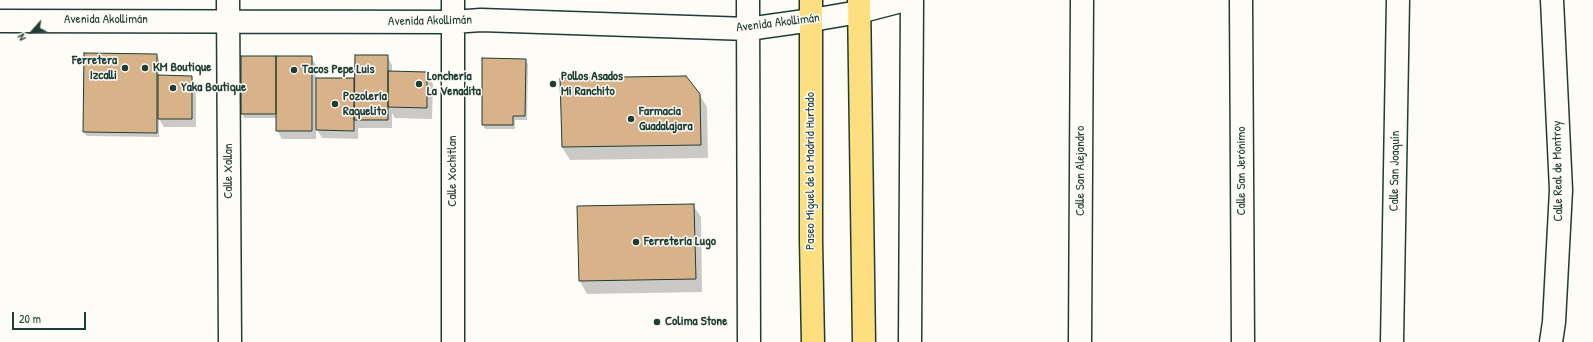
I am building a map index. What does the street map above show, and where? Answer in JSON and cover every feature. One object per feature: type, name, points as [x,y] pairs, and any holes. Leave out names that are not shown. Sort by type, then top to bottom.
[{"type":"highway","points":[[859,6],[864,342]]},
{"type":"highway","name":"Paseo Miguel de la Madrid Hurtado","points":[[811,10],[810,240],[813,294],[813,342]]},
{"type":"highway","points":[[805,342],[813,294]]},
{"type":"street","name":"Calle Xochitlan","points":[[453,0],[453,342]]},
{"type":"street","points":[[748,0],[750,342]]},
{"type":"street","name":"Avenida Akollimán","points":[[0,21],[228,10],[453,22],[481,20],[748,29],[811,10],[905,0]]},
{"type":"street","points":[[910,342],[912,0]]},
{"type":"street","name":"Calle San Alejandro","points":[[1080,342],[1082,0]]},
{"type":"street","name":"Calle San Jerónimo","points":[[1241,0],[1243,342]]},
{"type":"street","name":"Calle San Joaquín","points":[[1392,342],[1398,0]]},
{"type":"street","name":"Calle Real de Montroy","points":[[1551,342],[1554,322],[1561,190],[1552,0]]},
{"type":"street","name":"Calle Xallan","points":[[228,10],[230,342]]},
{"type":"building","points":[[84,53],[157,54],[157,133],[83,132]]},
{"type":"building","points":[[355,55],[388,55],[388,120],[354,120]]},
{"type":"building","points":[[241,56],[276,56],[276,114],[241,114]]},
{"type":"building","points":[[276,56],[312,56],[312,131],[276,131]]},
{"type":"building","points":[[482,58],[526,59],[525,116],[513,116],[513,125],[482,125]]},
{"type":"building","points":[[388,71],[427,72],[427,108],[388,107]]},
{"type":"building","points":[[158,75],[192,76],[192,119],[158,119]]},
{"type":"building","name":"Farmacia Guadalajara","points":[[686,76],[700,94],[701,145],[562,147],[560,78]]},
{"type":"building","name":"Pozolería Raquelito","points":[[316,78],[354,78],[354,131],[316,130]]},
{"type":"building","name":"Ferretería Lugo","points":[[694,204],[696,279],[579,281],[577,206]]},
{"type":"place","name":"Ferretera Izcalli","points":[[125,68]]},
{"type":"place","name":"KM Boutique","points":[[145,68]]},
{"type":"place","name":"Tacos Pepe Luis","points":[[294,70]]},
{"type":"place","name":"Lonchería La Venadita","points":[[419,84]]},
{"type":"place","name":"Pollos Asados Mi Ranchito","points":[[553,84]]},
{"type":"place","name":"Yaka Boutique","points":[[173,88]]},
{"type":"place","name":"Pozolería Raquelito","points":[[335,104]]},
{"type":"place","name":"Farmacia Guadalajara","points":[[631,119]]},
{"type":"place","name":"Ferretería Lugo","points":[[636,242]]},
{"type":"place","name":"Colima Stone","points":[[657,322]]}]
